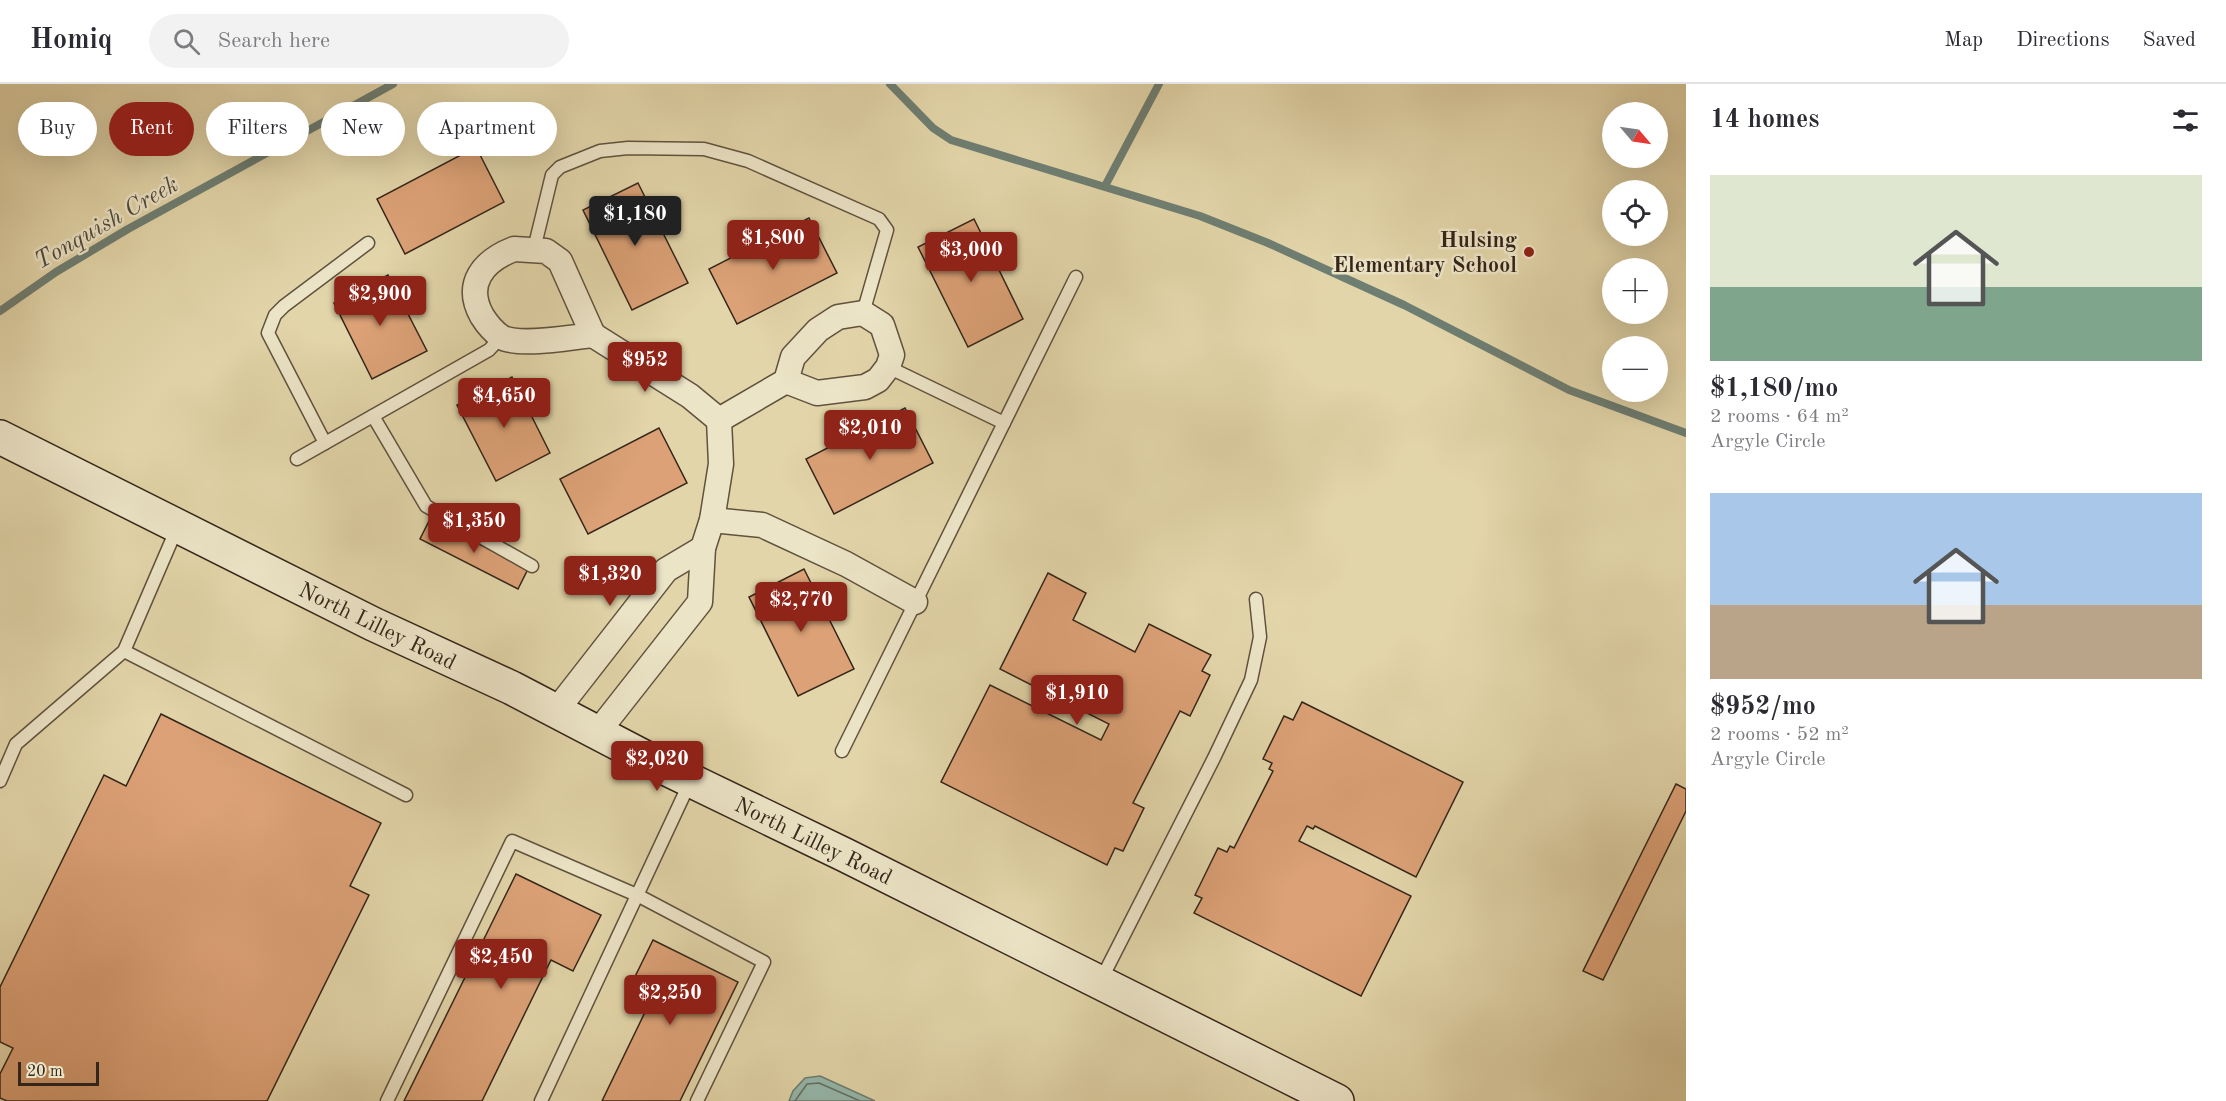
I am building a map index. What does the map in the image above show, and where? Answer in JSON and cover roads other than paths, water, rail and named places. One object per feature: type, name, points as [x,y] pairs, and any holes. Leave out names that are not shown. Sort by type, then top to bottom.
[{"type":"street","points":[[593,335],[520,342],[501,337],[486,323],[477,306],[477,280],[484,267],[497,256],[513,249],[546,251],[560,261],[593,335],[690,396],[719,420],[721,464],[712,520],[703,548],[700,602],[597,733]]},
{"type":"street","points":[[719,420],[786,381],[793,357],[818,330],[838,317],[863,313],[882,325],[892,355],[888,368],[878,380],[865,387],[817,393],[786,381]]},
{"type":"street","name":"North Lilley Road","points":[[0,437],[373,624],[512,688],[597,733],[1337,1101]]},
{"type":"street","points":[[712,520],[762,525],[846,564],[915,602]]},
{"type":"street","points":[[556,711],[666,570],[703,548]]},
{"type":"lane","points":[[534,249],[547,190],[552,175],[560,167],[600,151],[628,148],[704,148],[748,161],[879,219],[887,230],[863,313]]},
{"type":"lane","points":[[325,443],[267,333],[275,315],[284,306],[368,243]]},
{"type":"lane","points":[[842,751],[1076,277]]},
{"type":"lane","points":[[297,459],[489,350],[501,337]]},
{"type":"lane","points":[[888,368],[1004,423]]},
{"type":"lane","points":[[373,416],[426,506],[532,566]]},
{"type":"lane","points":[[0,781],[16,744],[124,651],[178,526]]},
{"type":"lane","points":[[1100,983],[1251,680],[1260,637],[1256,599]]},
{"type":"lane","points":[[124,651],[406,795]]},
{"type":"lane","points":[[541,1101],[639,896],[691,780]]},
{"type":"lane","points":[[387,1101],[512,841],[639,896],[764,962],[697,1101]]},
{"type":"water","points":[[820,1076],[875,1101],[789,1101],[793,1091],[805,1078]]},
{"type":"waterway","name":"Tonquish Creek","points":[[0,311],[56,272],[128,229],[393,84]]},
{"type":"waterway","points":[[890,84],[933,128],[951,140],[1200,216],[1268,243],[1404,305],[1569,390],[1686,433]]},
{"type":"waterway","points":[[1105,186],[1159,84]]},
{"type":"place","name":"Hulsing Elementary School","points":[[1529,252]]}]
